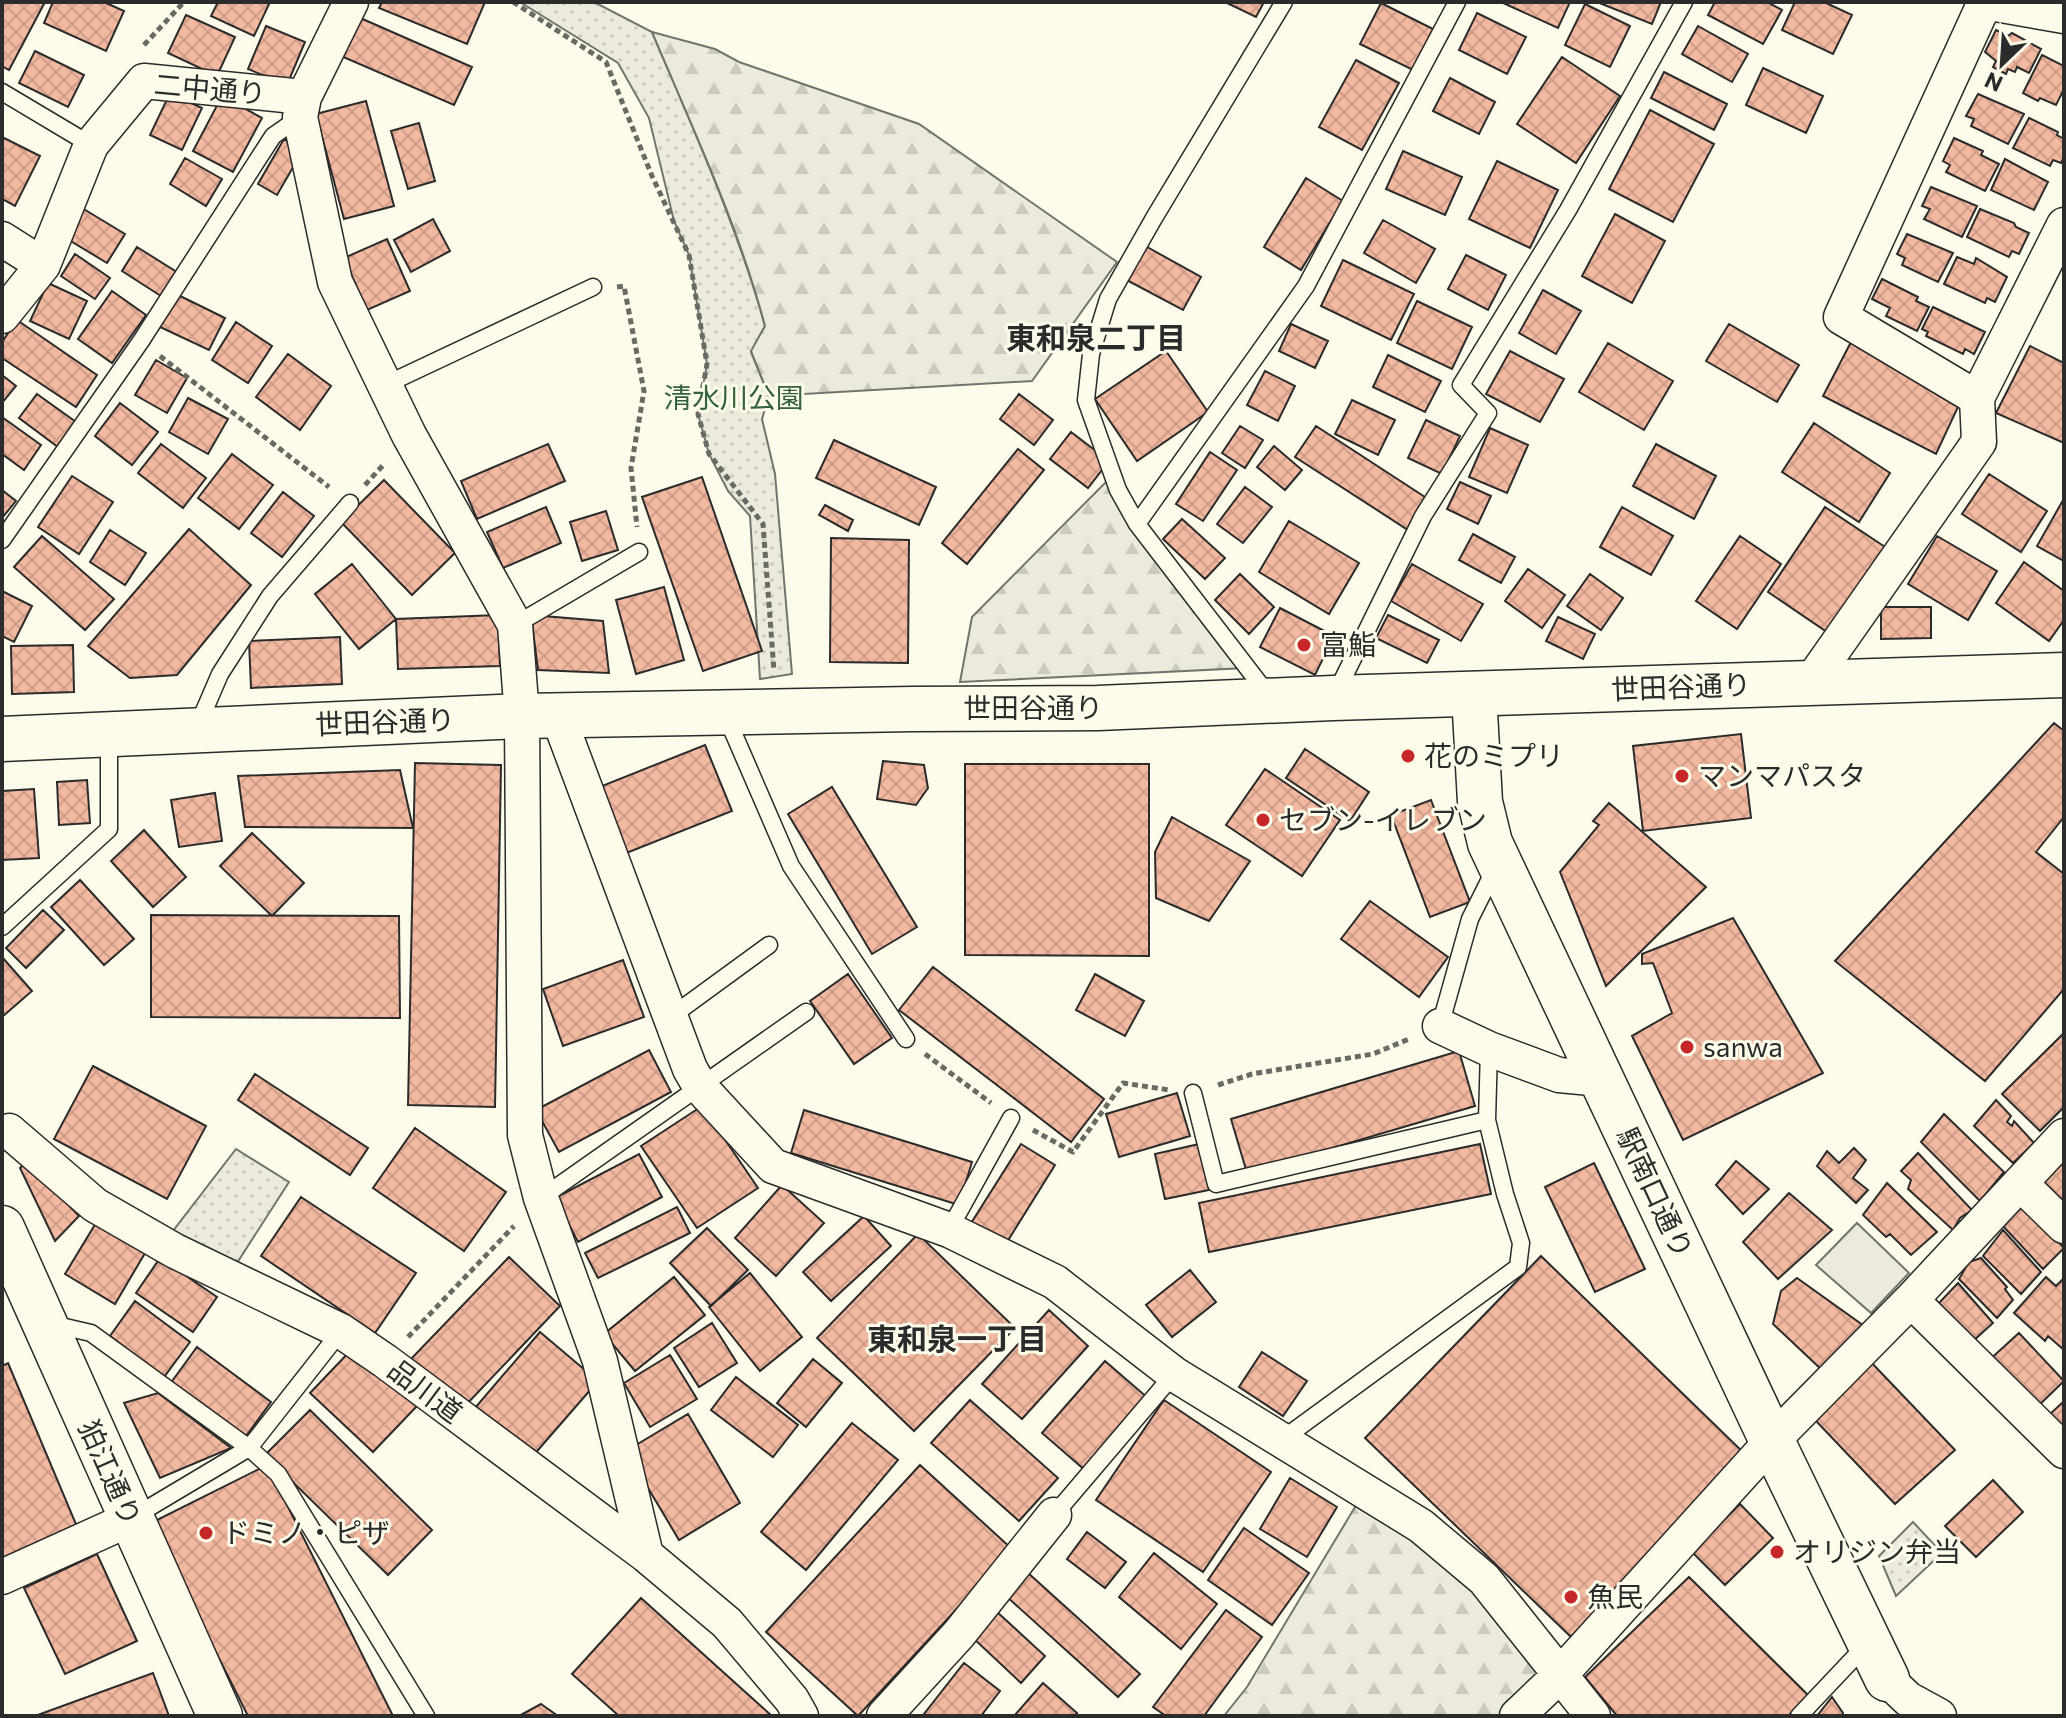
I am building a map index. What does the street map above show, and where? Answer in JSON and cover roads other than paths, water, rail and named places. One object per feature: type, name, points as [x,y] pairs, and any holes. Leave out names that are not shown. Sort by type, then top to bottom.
[{"type":"main road","name":"世田谷通り","points":[[2,739],[540,716],[1098,708],[2064,675]]},
{"type":"main road","name":"駅南口通り","points":[[1474,694],[1480,802],[1484,823],[1499,862],[1881,1679]]},
{"type":"main road","name":"狛江通り","points":[[2,1228],[220,1716]]},
{"type":"street","name":"二中通り","points":[[2,316],[43,265],[91,145],[144,81],[302,107],[351,2]]},
{"type":"street","points":[[1977,398],[1841,317],[1984,2],[2064,16]]},
{"type":"street","points":[[302,107],[335,282],[409,435],[515,625],[540,716],[690,1069],[701,1088],[773,1166],[949,1230],[1055,1282],[1174,1374],[1421,1526],[1484,1579],[1593,1716]]},
{"type":"street","points":[[1810,683],[1979,442],[1977,398],[2064,225]]},
{"type":"street","points":[[2,239],[43,265]]},
{"type":"street","points":[[540,716],[525,1135],[541,1198],[600,1361],[646,1555]]},
{"type":"street","points":[[1440,1026],[1489,1049],[1559,1075],[1602,1079]]},
{"type":"street","name":"品川道","points":[[2,1133],[9,1131],[95,1205],[175,1251],[341,1331],[385,1361],[646,1555],[727,1623],[792,1700],[801,1716]]},
{"type":"street","points":[[1517,1716],[1559,1676],[1772,1441],[1911,1300],[2064,1136]]},
{"type":"street","points":[[2020,1183],[2064,1226]]},
{"type":"street","points":[[1911,1300],[2064,1451]]},
{"type":"street","points":[[893,1713],[1054,1515]]},
{"type":"street","points":[[2,1577],[130,1519]]},
{"type":"street","points":[[1881,1679],[1939,1716]]},
{"type":"lane","points":[[1273,700],[1245,668],[1137,524],[1118,490],[1086,400],[1091,354],[1108,299],[1284,2]]},
{"type":"lane","points":[[1137,524],[1306,286],[1457,2]]},
{"type":"lane","points":[[1333,698],[1423,516],[1488,413],[1461,385],[1568,210],[1684,2]]},
{"type":"lane","points":[[2,92],[91,145]]},
{"type":"lane","points":[[2,540],[141,341],[273,136],[302,107]]},
{"type":"lane","points":[[385,385],[593,287]]},
{"type":"lane","points":[[196,730],[220,674],[270,596],[350,503]]},
{"type":"lane","points":[[515,625],[639,552]]},
{"type":"lane","points":[[724,712],[791,866],[906,1039]]},
{"type":"lane","points":[[2,927],[109,829],[109,735]]},
{"type":"lane","points":[[1440,1026],[1470,919],[1499,862]]},
{"type":"lane","points":[[669,1018],[769,945]]},
{"type":"lane","points":[[541,1198],[806,1012]]},
{"type":"lane","points":[[1280,1441],[1518,1267],[1521,1243],[1487,1120],[1489,1049]]},
{"type":"lane","points":[[1193,1093],[1216,1184],[1487,1120]]},
{"type":"lane","points":[[949,1230],[1011,1118]]},
{"type":"lane","points":[[44,1322],[91,1333],[249,1448],[278,1474],[426,1716]]},
{"type":"lane","points":[[130,1519],[249,1448],[341,1331]]},
{"type":"lane","points":[[1054,1515],[1174,1374]]},
{"type":"lane","points":[[1799,1716],[1881,1679]]},
{"type":"place","name":"富鮨","points":[[1304,645]]},
{"type":"place","name":"花のミプリ","points":[[1408,756]]},
{"type":"place","name":"マンマパスタ","points":[[1682,776]]},
{"type":"place","name":"セブン-イレブン","points":[[1263,820]]},
{"type":"place","name":"sanwa","points":[[1687,1047]]},
{"type":"place","name":"ドミノ・ピザ","points":[[206,1533]]},
{"type":"place","name":"オリジン弁当","points":[[1777,1552]]},
{"type":"place","name":"魚民","points":[[1571,1597]]},
{"type":"district","name":"東和泉二丁目","points":[[1096,339]]},
{"type":"district","name":"東和泉一丁目","points":[[957,1340]]},
{"type":"park label","name":"清水川公園","points":[[734,398]]}]
